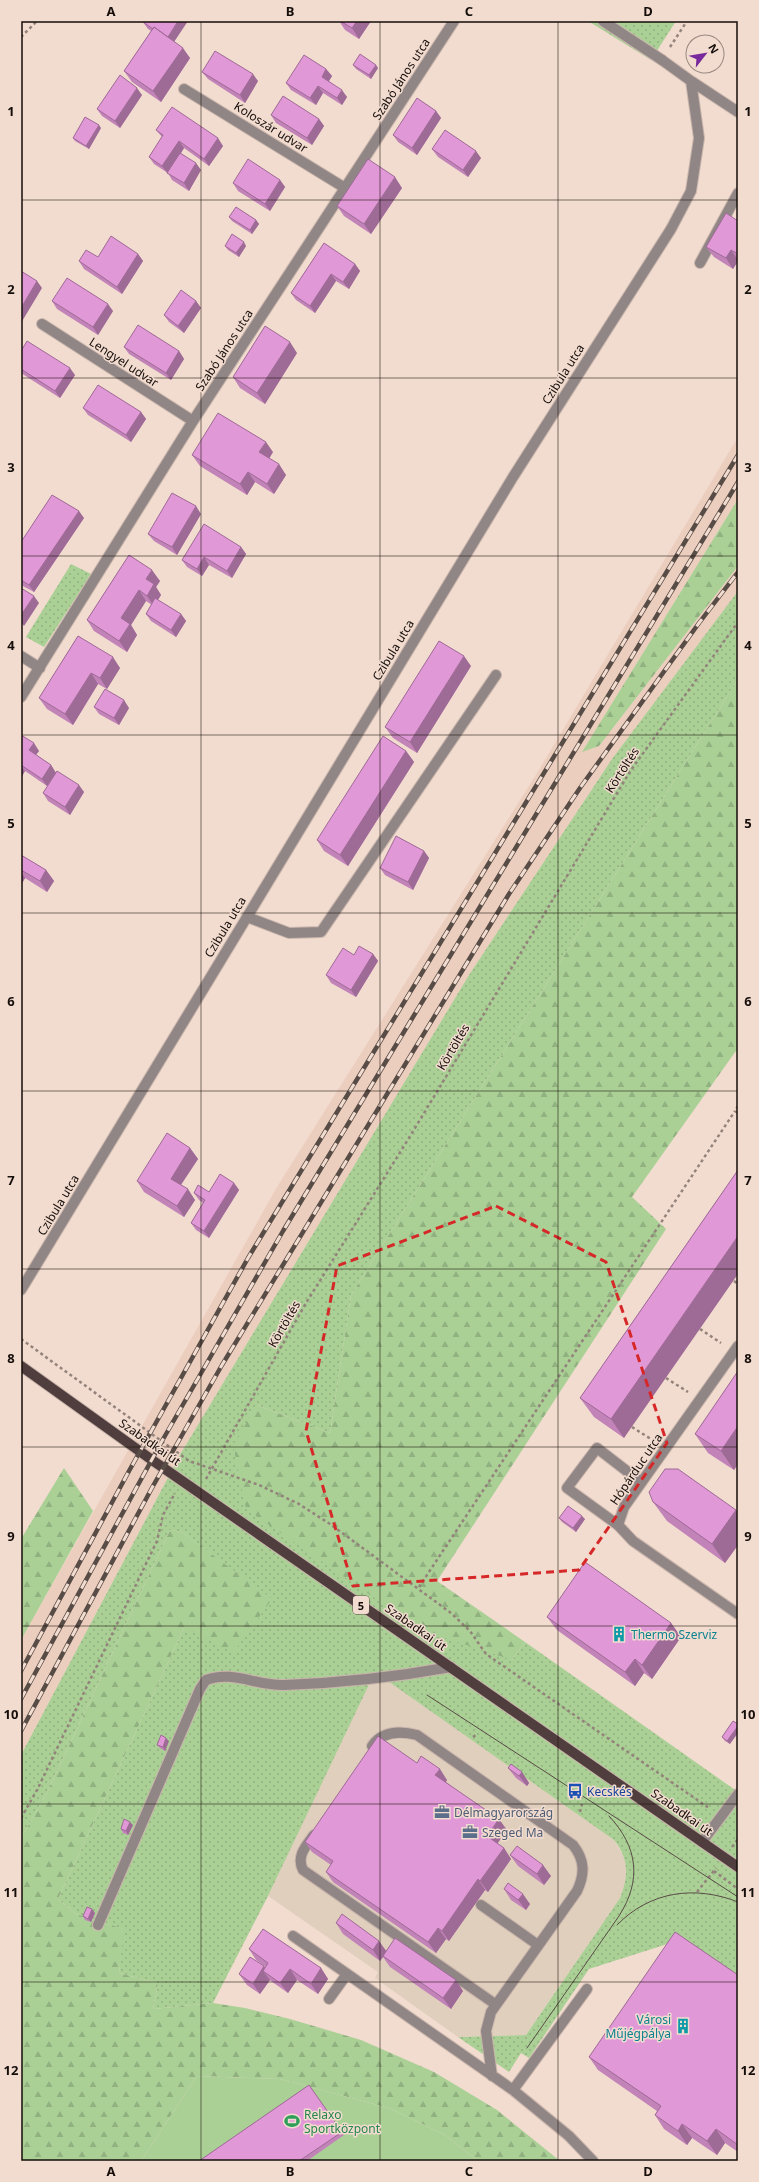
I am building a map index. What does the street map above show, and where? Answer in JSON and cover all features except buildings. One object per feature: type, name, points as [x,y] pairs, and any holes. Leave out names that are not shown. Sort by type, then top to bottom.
[{"type":"main road","name":"Szabadkai út","points":[[21,1366],[182,1481],[738,1867]]},
{"type":"street","name":"Szabó János utca","points":[[21,697],[193,421],[454,21]]},
{"type":"street","points":[[603,21],[738,112]]},
{"type":"street","name":"Czibula utca","points":[[21,1290],[513,477],[671,229],[691,191],[699,138],[691,81]]},
{"type":"street","name":"Koloszár udvar","points":[[184,89],[345,188]]},
{"type":"street","points":[[700,263],[738,193]]},
{"type":"street","name":"Lengyel udvar","points":[[42,324],[193,421]]},
{"type":"street","points":[[21,656],[40,668]]},
{"type":"street","points":[[247,917],[289,933],[321,932],[496,675]]},
{"type":"street","name":"Hópárduc utca","points":[[618,1525],[624,1507],[736,1349]]},
{"type":"street","points":[[641,1482],[597,1448],[567,1488],[618,1525],[633,1541],[738,1614]]},
{"type":"street","points":[[98,1925],[200,1689],[206,1680],[215,1676],[225,1676],[282,1685],[389,1676],[451,1668]]},
{"type":"street","points":[[368,1753],[374,1743],[387,1734],[402,1731],[417,1735],[572,1845],[582,1862],[584,1875],[577,1891],[495,2004],[488,2021],[486,2031],[492,2076]]},
{"type":"street","points":[[702,1842],[738,1794]]},
{"type":"street","points":[[318,1829],[300,1854],[300,1864],[303,1870],[495,2004]]},
{"type":"street","points":[[481,1905],[538,1945]]},
{"type":"street","points":[[293,1936],[513,2090],[569,2136],[593,2161]]},
{"type":"street","points":[[329,1999],[347,1974]]},
{"type":"street","points":[[513,2090],[587,1989]]},
{"type":"path","points":[[21,37],[37,21]]},
{"type":"path","points":[[662,60],[687,21]]},
{"type":"path","name":"Körtöltés","points":[[199,1492],[306,1303],[409,1138],[631,770],[738,622]]},
{"type":"path","points":[[419,1587],[738,1106]]},
{"type":"path","points":[[734,1280],[738,1284]]},
{"type":"path","points":[[700,1329],[736,1349]]},
{"type":"path","points":[[21,1339],[189,1461],[259,1485],[299,1504],[419,1587],[464,1626],[486,1654],[721,1817]]},
{"type":"path","points":[[666,1378],[700,1400]]},
{"type":"path","points":[[632,1427],[665,1449]]},
{"type":"path","points":[[21,1818],[37,1790],[157,1541],[163,1515],[182,1481]]},
{"type":"path","points":[[473,1737],[477,1734]]},
{"type":"path","points":[[580,1812],[582,1804]]},
{"type":"path","points":[[714,1871],[738,1889]]},
{"type":"highlighted area","points":[[496,1206],[606,1262],[667,1443],[579,1570],[353,1586],[306,1431],[337,1266]]},
{"type":"shaded area","points":[[738,437],[738,499],[583,751],[599,746],[738,566],[738,591],[612,759],[469,975],[181,1453],[21,1755],[21,1640],[277,1187],[537,773]]},
{"type":"shaded area","points":[[374,1671],[614,1840],[624,1857],[627,1870],[626,1883],[620,1898],[526,2035],[458,2037],[375,1978],[378,1972],[268,1896]]},
{"type":"green space","points":[[588,21],[676,21],[651,60]]},
{"type":"green space","points":[[738,499],[738,566],[599,746],[582,752]]},
{"type":"green space","points":[[71,564],[91,574],[44,647],[26,637]]},
{"type":"green space","points":[[738,591],[738,679],[351,1295],[330,1433],[257,1405],[512,1660],[525,1642],[738,1792],[738,1977],[683,1939],[589,1969],[529,2058],[521,2053],[509,2072],[458,2037],[526,2035],[620,1898],[626,1875],[625,1861],[623,1854],[614,1840],[375,1672],[268,1896],[213,2003],[153,2009],[158,1983],[119,1973],[123,1929],[76,1914],[58,1899],[184,1628],[271,1599],[182,1532],[170,1530],[46,1795],[21,1838],[21,1755],[181,1453],[469,975],[612,759]]},
{"type":"green space","points":[[738,679],[738,1048],[632,1197],[666,1229],[437,1581],[525,1642],[512,1660],[421,1630],[246,1509],[233,1445],[257,1405],[330,1433],[351,1295]]},
{"type":"green space","points":[[64,1468],[93,1511],[21,1640],[21,1539]]},
{"type":"green space","points":[[170,1530],[182,1532],[272,1599],[234,1652],[184,1628],[58,1899],[76,1914],[124,1929],[119,1973],[158,1983],[153,2009],[213,2003],[245,2008],[290,2019],[361,2040],[434,2072],[497,2110],[560,2161],[478,2161],[445,2135],[389,2108],[280,2079],[197,2076],[141,2161],[21,2161],[21,1838],[46,1795]]},
{"type":"green space","name":"Relaxo Sportközpont","points":[[197,2076],[280,2079],[389,2108],[445,2135],[478,2161],[141,2161]]},
{"type":"tram line","points":[[427,1695],[738,1897]]},
{"type":"tram line","points":[[527,2048],[619,1916],[631,1890],[634,1877],[634,1864],[631,1852],[619,1828],[609,1816]]},
{"type":"tram line","points":[[617,1925],[644,1905],[658,1898],[674,1894],[706,1894],[738,1902]]},
{"type":"railway","points":[[21,1671],[129,1471],[248,1258],[738,455]]},
{"type":"railway","points":[[21,1699],[162,1441],[283,1231],[738,482]]},
{"type":"railway","points":[[21,1731],[153,1486],[222,1365],[509,894],[580,788],[699,623],[738,572]]},
{"type":"place","name":"Thermo Szerviz","points":[[619,1634]]},
{"type":"place","name":"Kecskés","points":[[575,1791]]},
{"type":"place","name":"Délmagyarország","points":[[442,1812]]},
{"type":"place","name":"Szeged Ma","points":[[470,1832]]},
{"type":"place","name":"Városi Műjégpálya","points":[[683,2026]]},
{"type":"place","name":"Relaxo Sportközpont","points":[[292,2121]]}]
